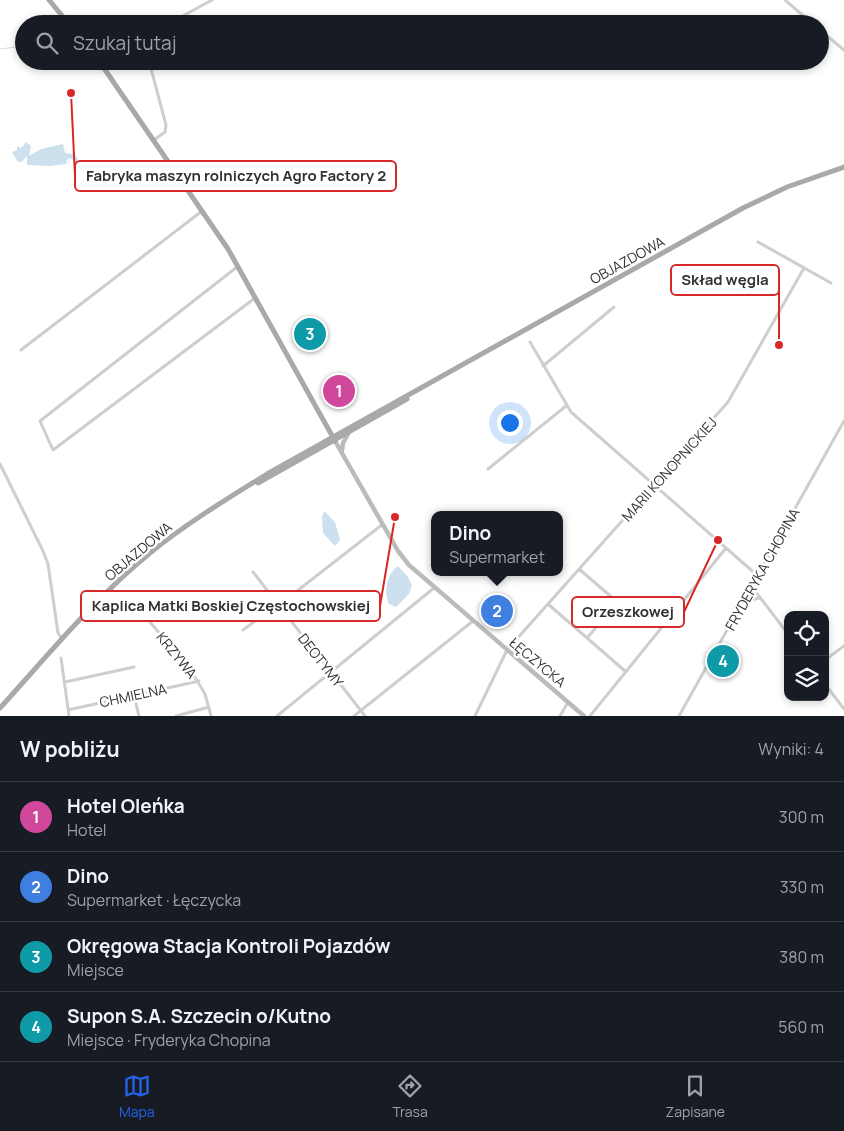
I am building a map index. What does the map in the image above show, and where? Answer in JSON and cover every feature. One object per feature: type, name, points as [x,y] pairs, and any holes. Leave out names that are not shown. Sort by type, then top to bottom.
[{"type":"main road","points":[[49,0],[62,15]]},
{"type":"main road","points":[[105,70],[202,211],[237,267],[334,439]]},
{"type":"main road","name":"OBJAZDOWA","points":[[0,708],[113,586],[150,552],[205,513],[743,208],[787,187],[844,167]]},
{"type":"main road","name":"OBJAZDOWA","points":[[334,439],[348,434],[382,415],[426,386]]},
{"type":"street","points":[[184,15],[212,0]]},
{"type":"street","points":[[785,0],[802,15]]},
{"type":"street","points":[[829,38],[844,50]]},
{"type":"street","points":[[152,70],[166,125],[165,132],[154,140]]},
{"type":"street","points":[[21,350],[202,211]]},
{"type":"street","points":[[758,242],[831,283]]},
{"type":"street","points":[[237,267],[40,421],[53,450],[255,298]]},
{"type":"street","name":"MARII KONOPNICKIEJ","points":[[475,716],[506,650],[728,402],[804,268]]},
{"type":"street","points":[[543,366],[614,307]]},
{"type":"street","points":[[530,342],[566,406],[758,576]]},
{"type":"street","points":[[488,469],[566,406]]},
{"type":"street","name":"FRYDERYKA CHOPINA","points":[[679,716],[844,422]]},
{"type":"street","points":[[342,453],[342,443],[348,434]]},
{"type":"street","name":"ŁĘCZYCKA","points":[[334,439],[409,565],[584,716]]},
{"type":"street","points":[[0,464],[44,551],[48,564],[58,633],[63,640]]},
{"type":"street","points":[[243,630],[383,524]]},
{"type":"street","points":[[590,716],[726,548]]},
{"type":"street","points":[[579,569],[623,606]]},
{"type":"street","name":"DEOTYMY","points":[[253,572],[364,716]]},
{"type":"street","points":[[752,587],[784,629]]},
{"type":"street","points":[[277,716],[434,588]]},
{"type":"street","points":[[743,602],[748,599],[760,598]]},
{"type":"street","name":"KRZYWA","points":[[132,601],[181,656],[199,681],[211,716]]},
{"type":"street","points":[[548,604],[625,671]]},
{"type":"street","points":[[587,638],[605,617]]},
{"type":"street","points":[[354,716],[473,621]]},
{"type":"street","points":[[829,657],[844,646]]},
{"type":"street","points":[[61,658],[69,716]]},
{"type":"street","points":[[65,682],[134,667]]},
{"type":"street","name":"CHMIELNA","points":[[68,710],[199,681]]},
{"type":"street","points":[[829,689],[844,709]]},
{"type":"street","points":[[134,695],[139,716]]},
{"type":"street","points":[[560,716],[568,702]]},
{"type":"street","points":[[176,716],[208,707]]},
{"type":"water","points":[[26,142],[31,146],[29,156],[41,149],[63,144],[65,153],[72,154],[74,151],[76,158],[79,158],[76,161],[69,158],[66,162],[67,164],[50,166],[27,165],[27,156],[21,162],[18,162],[12,152],[17,150],[17,146],[21,148]]},
{"type":"water","points":[[324,511],[335,522],[340,540],[335,546],[323,533],[322,517]]},
{"type":"water","points":[[398,566],[408,577],[412,585],[409,594],[396,607],[389,604],[386,589],[391,573]]},
{"type":"waterway","points":[[0,49],[15,47]]},
{"type":"place","name":"Fabryka maszyn rolniczych Agro Factory 2","points":[[71,93]]},
{"type":"place","name":"Okręgowa Stacja Kontroli Pojazdów","points":[[310,334]]},
{"type":"place","name":"Skład węgla","points":[[779,345]]},
{"type":"place","name":"Hotel Oleńka","points":[[339,391]]},
{"type":"place","name":"Kaplica Matki Boskiej Częstochowskiej","points":[[395,517]]},
{"type":"place","name":"Orzeszkowej","points":[[718,540]]},
{"type":"place","name":"Dino","points":[[497,611]]},
{"type":"place","name":"Supon S.A. Szczecin o/Kutno","points":[[723,661]]}]
